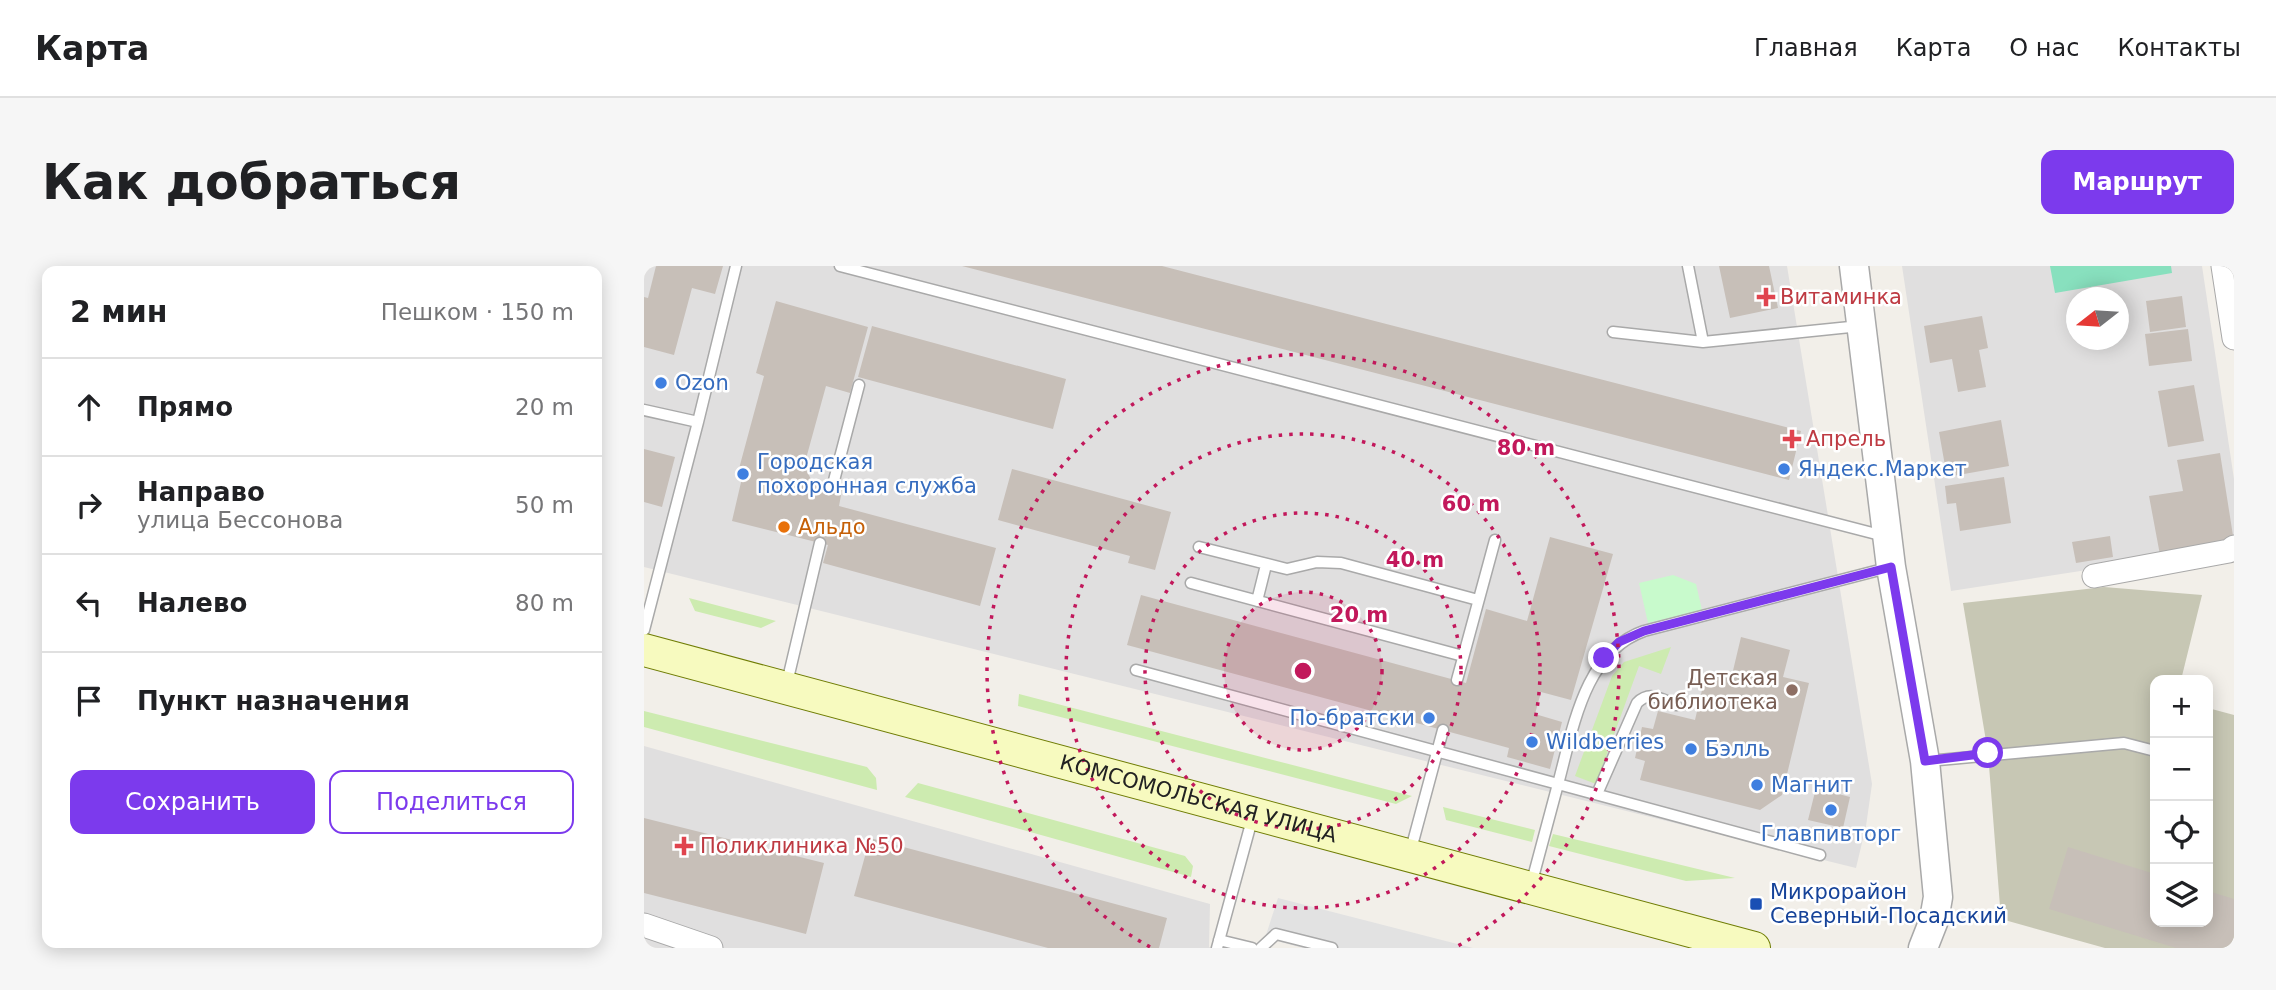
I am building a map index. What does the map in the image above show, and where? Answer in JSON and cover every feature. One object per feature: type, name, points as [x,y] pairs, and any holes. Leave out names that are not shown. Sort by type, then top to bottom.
[{"type":"main road","name":"КОМСОМОЛЬСКАЯ УЛИЦА","points":[[644,650],[1754,948]]},
{"type":"street","points":[[1854,266],[1886,537],[1925,761],[1938,897],[1934,920],[1923,948]]},
{"type":"street","points":[[2222,266],[2234,338]]},
{"type":"street","points":[[2094,576],[2229,551],[2234,547]]},
{"type":"street","points":[[644,925],[711,948]]},
{"type":"lane","points":[[644,630],[736,266]]},
{"type":"lane","points":[[840,266],[1886,537]]},
{"type":"lane","points":[[1688,266],[1703,342]]},
{"type":"lane","points":[[1613,332],[1703,342],[1863,326]]},
{"type":"lane","points":[[832,488],[859,385]]},
{"type":"lane","points":[[644,410],[698,422]]},
{"type":"lane","points":[[1457,680],[1495,540]]},
{"type":"lane","points":[[786,688],[820,543]]},
{"type":"lane","points":[[1199,547],[1287,569],[1332,562],[1478,600]]},
{"type":"lane","points":[[1257,601],[1266,565]]},
{"type":"lane","points":[[1531,888],[1573,729],[1597,669],[1619,642],[1644,631],[1891,567]]},
{"type":"lane","points":[[1192,583],[1463,656]]},
{"type":"lane","points":[[1136,670],[1820,855]]},
{"type":"lane","points":[[1597,794],[1637,703],[1654,695],[1676,705]]},
{"type":"lane","points":[[1410,856],[1443,730]]},
{"type":"lane","points":[[1925,761],[1956,756],[2124,743],[2150,750]]},
{"type":"lane","points":[[1252,948],[1218,944],[1254,814]]},
{"type":"lane","points":[[1261,948],[1276,934],[1332,948]]},
{"type":"shaded area","points":[[644,266],[1787,266],[1872,784],[1856,868],[644,567]]},
{"type":"shaded area","points":[[1902,266],[2202,266],[2234,479],[2234,544],[2229,548],[1951,591]]},
{"type":"shaded area","points":[[2104,587],[2202,595],[2182,675],[2150,675],[2150,927],[2213,927],[2213,709],[2234,715],[2234,948],[2105,948],[2001,919],[1988,753],[1963,603]]},
{"type":"shaded area","points":[[644,746],[1210,904],[1209,947],[1212,948],[644,948]]},
{"type":"shaded area","points":[[1278,898],[1473,948],[1303,948],[1265,938]]},
{"type":"green space","points":[[2050,266],[2171,266],[2172,273],[2090,287],[2066,287],[2066,291],[2055,293]]},
{"type":"green space","points":[[1673,575],[1696,584],[1702,610],[1648,623],[1639,583]]},
{"type":"green space","points":[[689,598],[776,621],[761,628],[695,611]]},
{"type":"green space","points":[[1671,647],[1661,674],[1639,666],[1596,784],[1575,776],[1612,676],[1624,662]]},
{"type":"green space","points":[[1019,694],[1412,796],[1396,804],[1018,706]]},
{"type":"green space","points":[[644,711],[867,767],[876,778],[877,790],[644,727]]},
{"type":"green space","points":[[918,783],[1185,856],[1193,866],[1191,877],[905,797]]},
{"type":"green space","points":[[1443,807],[1535,830],[1532,842],[1446,820]]},
{"type":"green space","points":[[1553,834],[1735,878],[1686,881],[1549,846]]},
{"type":"building","points":[[656,266],[723,266],[715,294],[692,288],[674,355],[644,347],[644,297],[648,298]]},
{"type":"building","points":[[962,266],[1162,266],[1801,431],[1789,480]]},
{"type":"building","points":[[1719,266],[1769,266],[1778,308],[1730,318]]},
{"type":"building","points":[[2182,296],[2186,327],[2150,332],[2146,301]]},
{"type":"building","points":[[776,301],[868,327],[850,393],[826,386],[804,466],[813,483],[842,490],[839,506],[996,548],[980,606],[823,563],[828,545],[732,521],[742,478],[737,476],[764,376],[756,373]]},
{"type":"building","points":[[1982,316],[1988,348],[1979,350],[1986,387],[1958,392],[1952,359],[1930,363],[1924,326]]},
{"type":"building","points":[[872,326],[1066,379],[1053,429],[858,377]]},
{"type":"building","points":[[2188,329],[2192,361],[2149,366],[2145,334]]},
{"type":"building","points":[[2194,385],[2204,441],[2168,447],[2158,391]]},
{"type":"building","points":[[2001,420],[2009,466],[1947,477],[1939,432]]},
{"type":"building","points":[[644,449],[675,457],[662,507],[644,502]]},
{"type":"building","points":[[2220,453],[2234,542],[2160,555],[2149,496],[2183,491],[2177,460]]},
{"type":"building","points":[[1012,469],[1171,512],[1155,570],[1128,563],[1130,556],[998,520]]},
{"type":"building","points":[[2004,477],[2011,523],[1960,531],[1956,503],[1947,504],[1945,486]]},
{"type":"building","points":[[2110,536],[2113,557],[2076,563],[2072,542]]},
{"type":"building","points":[[1550,537],[1613,554],[1571,700],[1541,692],[1535,714],[1562,722],[1550,769],[1507,757],[1509,748],[1127,645],[1141,595],[1466,683],[1486,609],[1527,621]]},
{"type":"building","points":[[1741,637],[1790,650],[1783,677],[1809,683],[1782,795],[1760,810],[1640,780],[1645,761],[1635,758],[1642,727],[1653,729],[1658,711],[1695,720],[1706,673],[1731,679]]},
{"type":"building","points":[[1816,788],[1850,797],[1843,828],[1808,820]]},
{"type":"building","points":[[644,818],[824,863],[806,934],[644,893]]},
{"type":"building","points":[[870,838],[1167,918],[1159,948],[1048,948],[854,896]]},
{"type":"building","points":[[2068,847],[2150,872],[2150,927],[2213,927],[2213,893],[2234,899],[2234,948],[2176,948],[2049,909]]},
{"type":"place","name":"Витаминка","points":[[1766,297]]},
{"type":"place","name":"Ozon","points":[[661,383]]},
{"type":"place","name":"Апрель","points":[[1792,439]]},
{"type":"place","name":"Яндекс.Маркет","points":[[1784,469]]},
{"type":"place","name":"Городская похоронная служба","points":[[743,474]]},
{"type":"place","name":"Альдо","points":[[784,527]]},
{"type":"place","name":"Детская библиотека","points":[[1792,690]]},
{"type":"place","name":"По-братски","points":[[1429,718]]},
{"type":"place","name":"Wildberries","points":[[1532,742]]},
{"type":"place","name":"Бэлль","points":[[1691,749]]},
{"type":"place","name":"Магнит","points":[[1757,785]]},
{"type":"place","name":"Главпивторг","points":[[1831,810]]},
{"type":"place","name":"Поликлиника №50","points":[[684,846]]},
{"type":"place","name":"Микрорайон Северный-Посадский","points":[[1756,904]]},
{"type":"route","points":[[1604,658],[1619,642],[1644,631],[1891,567],[1925,761],[1988,753]]}]
